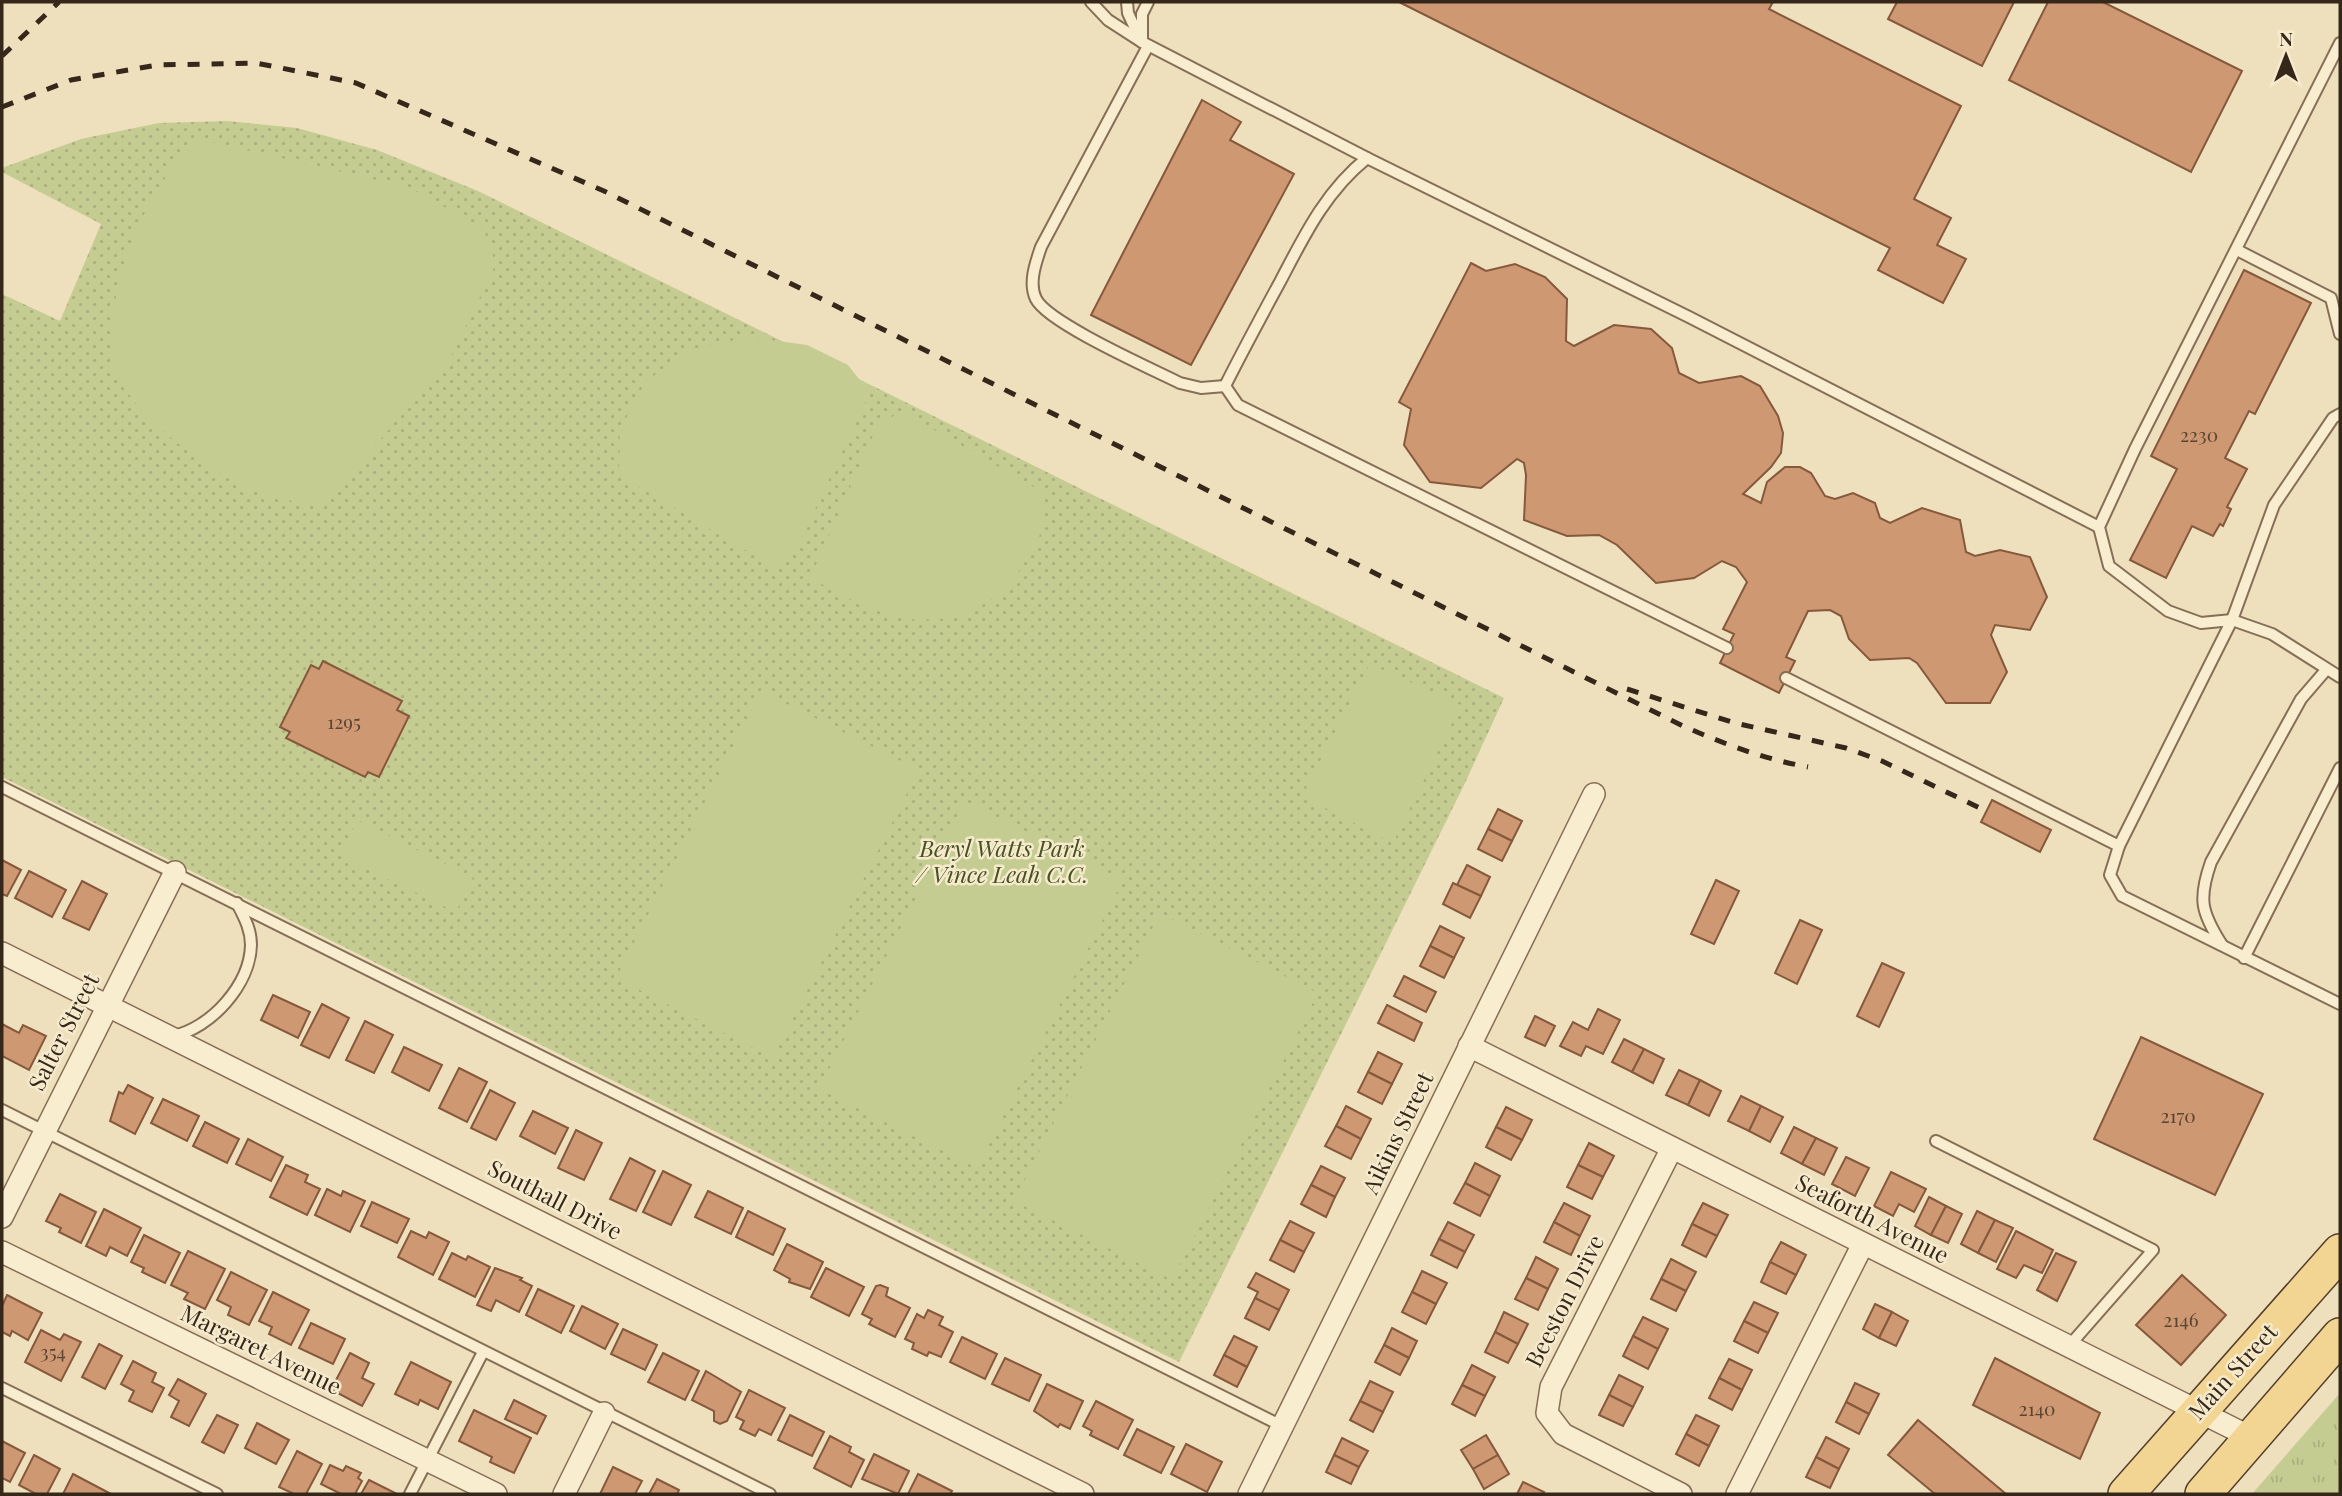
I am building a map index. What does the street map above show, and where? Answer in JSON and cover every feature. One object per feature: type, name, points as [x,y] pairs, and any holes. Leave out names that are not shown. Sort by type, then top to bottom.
[{"type":"main road","name":"Main Street","points":[[2126,1494],[2340,1252]]},
{"type":"main road","points":[[2203,1494],[2340,1335]]},
{"type":"street","name":"Aikins Street","points":[[1249,1494],[1594,794]]},
{"type":"street","name":"Salter Street","points":[[2,1217],[176,872]]},
{"type":"street","name":"Southall Drive","points":[[2,953],[1083,1494]]},
{"type":"street","name":"Seaforth Avenue","points":[[1469,1046],[2252,1438]]},
{"type":"street","name":"Beeston Drive","points":[[1672,1148],[1551,1387],[1548,1413],[1563,1434],[1681,1494]]},
{"type":"street","points":[[1737,1494],[1863,1244]]},
{"type":"street","name":"Margaret Avenue","points":[[2,1252],[496,1494]]},
{"type":"street","points":[[564,1494],[604,1413]]},
{"type":"lane","points":[[1091,2],[1108,20],[1145,44],[1367,158],[1689,317],[2099,527]]},
{"type":"lane","points":[[1127,2],[1128,13],[1145,44]]},
{"type":"lane","points":[[1148,2],[1142,14],[1145,44],[1041,247],[1032,276],[1036,299],[1055,318],[1180,383],[1201,388],[1225,386]]},
{"type":"lane","points":[[2340,43],[2099,527],[2109,566],[2168,611],[2201,623],[2232,620],[2272,634],[2340,677]]},
{"type":"lane","points":[[1225,386],[1319,209],[1343,177],[1367,158]]},
{"type":"lane","points":[[2237,250],[2331,298],[2340,334]]},
{"type":"lane","points":[[1225,386],[1238,405],[1727,648]]},
{"type":"lane","points":[[2340,414],[2333,418],[2307,461],[2274,505],[2232,620],[2119,846],[2110,875],[2122,896],[2340,1004]]},
{"type":"lane","points":[[2224,947],[2206,920],[2201,891],[2211,862],[2301,699],[2326,670]]},
{"type":"lane","points":[[1786,678],[2119,846]]},
{"type":"lane","points":[[2244,958],[2340,768]]},
{"type":"lane","points":[[2,787],[1284,1427]]},
{"type":"lane","points":[[170,1036],[186,1033],[215,1015],[239,983],[248,962],[251,943],[248,924],[236,903]]},
{"type":"lane","points":[[2,1110],[770,1494]]},
{"type":"lane","points":[[1936,1141],[2153,1250],[2068,1346]]},
{"type":"lane","points":[[410,1494],[483,1352]]},
{"type":"lane","points":[[2,1388],[217,1494]]},
{"type":"green space","name":"Beryl Watts Park / Vince Leah C.C.","points":[[227,121],[297,128],[377,150],[478,191],[1504,698],[1465,783],[1179,1362],[2,777],[2,294],[60,321],[101,224],[2,172],[2,168],[81,139],[159,123]]},
{"type":"green space","points":[[194,138],[408,187],[483,228],[496,264],[453,353],[323,508],[251,489],[205,464],[163,431],[144,412],[116,374],[111,357],[114,309],[118,285],[132,239],[165,178]]},
{"type":"green space","points":[[749,337],[807,345],[848,365],[870,393],[791,560],[772,566],[619,475],[620,430],[645,382],[689,350]]},
{"type":"green space","points":[[903,412],[1046,494],[1039,539],[1007,590],[961,618],[916,620],[869,609],[810,578],[879,422]]},
{"type":"green space","points":[[1370,664],[1461,705],[1393,843],[1302,796]]},
{"type":"green space","points":[[761,691],[919,770],[773,1058],[616,978]]},
{"type":"green space","points":[[965,801],[1123,880],[977,1168],[819,1089]]},
{"type":"green space","points":[[357,820],[473,878],[456,912],[340,856]]},
{"type":"green space","points":[[1160,913],[1318,993],[1172,1280],[1014,1201]]},
{"type":"green space","points":[[2340,1393],[2340,1494],[2252,1494]]},
{"type":"building","points":[[1399,2],[1773,2],[1769,9],[1961,106],[1914,199],[1951,218],[1937,245],[1966,259],[1943,303],[1878,270],[1890,248]]},
{"type":"building","points":[[1897,2],[2014,2],[1982,66],[1888,19]]},
{"type":"building","points":[[2048,2],[2103,2],[2242,71],[2191,172],[2009,80]]},
{"type":"building","points":[[1202,100],[1241,122],[1230,140],[1294,174],[1191,365],[1091,315]]},
{"type":"building","points":[[1471,263],[1486,271],[1515,264],[1545,277],[1567,299],[1566,341],[1574,346],[1614,325],[1651,329],[1672,348],[1679,373],[1699,383],[1741,376],[1760,386],[1778,416],[1783,433],[1781,453],[1771,467],[1743,494],[1761,503],[1767,482],[1785,467],[1800,467],[1811,473],[1825,496],[1835,499],[1853,493],[1875,503],[1880,518],[1890,523],[1922,508],[1960,520],[1966,552],[1975,556],[2000,550],[2030,557],[2047,597],[2030,630],[1995,625],[1991,635],[2007,672],[1990,703],[1946,703],[1917,663],[1909,658],[1870,660],[1849,639],[1841,616],[1830,610],[1808,611],[1786,657],[1795,661],[1779,693],[1720,663],[1734,634],[1723,629],[1747,582],[1736,567],[1722,561],[1694,578],[1656,583],[1617,545],[1599,535],[1567,536],[1524,520],[1526,475],[1524,463],[1517,459],[1481,488],[1430,482],[1404,445],[1411,409],[1399,402]]},
{"type":"building","points":[[2244,270],[2311,303],[2255,414],[2249,411],[2225,458],[2247,469],[2227,507],[2231,509],[2223,526],[2220,524],[2213,536],[2192,526],[2166,578],[2130,560],[2177,469],[2151,456]]},
{"type":"building","points":[[323,661],[402,701],[397,710],[409,716],[379,777],[368,772],[365,777],[286,738],[290,732],[280,727],[311,665],[319,669]]},
{"type":"building","points":[[1992,800],[2051,830],[2040,852],[1981,822]]},
{"type":"building","points":[[1498,809],[1522,821],[1512,841],[1488,829]]},
{"type":"building","points":[[1488,829],[1512,841],[1502,861],[1478,849]]},
{"type":"building","points":[[2,860],[21,870],[7,896],[2,894]]},
{"type":"building","points":[[1467,865],[1490,877],[1481,896],[1457,885]]},
{"type":"building","points":[[29,871],[66,890],[52,917],[15,898]]},
{"type":"building","points":[[1716,880],[1739,891],[1714,944],[1691,934]]},
{"type":"building","points":[[82,881],[107,894],[89,930],[63,918]]},
{"type":"building","points":[[1453,883],[1481,896],[1470,918],[1443,904]]},
{"type":"building","points":[[1800,920],[1822,930],[1797,984],[1775,973]]},
{"type":"building","points":[[1440,926],[1464,938],[1454,958],[1430,946]]},
{"type":"building","points":[[1430,946],[1454,958],[1444,978],[1420,966]]},
{"type":"building","points":[[1882,963],[1904,973],[1879,1027],[1857,1016]]},
{"type":"building","points":[[1404,976],[1436,992],[1426,1012],[1394,996]]},
{"type":"building","points":[[273,995],[310,1012],[298,1038],[261,1020]]},
{"type":"building","points":[[322,1004],[349,1018],[329,1058],[301,1045]]},
{"type":"building","points":[[1387,1005],[1422,1023],[1414,1041],[1378,1023]]},
{"type":"building","points":[[1598,1009],[1620,1020],[1603,1054],[1586,1046],[1581,1056],[1560,1046],[1573,1022],[1588,1030]]},
{"type":"building","points":[[1535,1016],[1555,1026],[1545,1046],[1525,1037]]},
{"type":"building","points":[[365,1021],[393,1035],[374,1073],[346,1060]]},
{"type":"building","points":[[2,1024],[19,1033],[23,1025],[46,1036],[29,1070],[2,1056]]},
{"type":"building","points":[[2141,1037],[2263,1094],[2215,1195],[2094,1139]]},
{"type":"building","points":[[1624,1039],[1644,1049],[1632,1072],[1612,1062]]},
{"type":"building","points":[[404,1047],[442,1065],[429,1091],[392,1072]]},
{"type":"building","points":[[1644,1049],[1664,1059],[1653,1083],[1632,1072]]},
{"type":"building","points":[[1378,1052],[1402,1064],[1392,1084],[1368,1072]]},
{"type":"building","points":[[459,1068],[487,1082],[467,1122],[439,1108]]},
{"type":"building","points":[[1679,1070],[1700,1080],[1688,1105],[1666,1095]]},
{"type":"building","points":[[1368,1072],[1392,1084],[1382,1104],[1358,1092]]},
{"type":"building","points":[[1700,1080],[1721,1091],[1709,1116],[1688,1105]]},
{"type":"building","points":[[128,1085],[153,1098],[135,1134],[110,1121],[119,1092],[123,1094]]},
{"type":"building","points":[[490,1090],[515,1103],[496,1140],[471,1128]]},
{"type":"building","points":[[1741,1096],[1761,1106],[1749,1131],[1728,1121]]},
{"type":"building","points":[[163,1099],[199,1116],[187,1141],[151,1123]]},
{"type":"building","points":[[1346,1106],[1371,1119],[1361,1139],[1336,1126]]},
{"type":"building","points":[[1761,1106],[1783,1117],[1770,1142],[1749,1131]]},
{"type":"building","points":[[1506,1107],[1532,1120],[1522,1140],[1496,1127]]},
{"type":"building","points":[[533,1111],[568,1128],[555,1154],[520,1136]]},
{"type":"building","points":[[205,1122],[239,1139],[227,1163],[193,1146]]},
{"type":"building","points":[[1336,1126],[1361,1139],[1351,1159],[1325,1146]]},
{"type":"building","points":[[1496,1127],[1522,1140],[1511,1160],[1486,1147]]},
{"type":"building","points":[[1794,1127],[1816,1138],[1802,1164],[1781,1153]]},
{"type":"building","points":[[576,1130],[602,1143],[584,1180],[558,1168]]},
{"type":"building","points":[[1816,1138],[1837,1148],[1824,1175],[1802,1164]]},
{"type":"building","points":[[248,1139],[283,1157],[271,1181],[236,1164]]},
{"type":"building","points":[[1589,1143],[1614,1156],[1603,1177],[1578,1165]]},
{"type":"building","points":[[1846,1157],[1869,1168],[1855,1196],[1832,1184]]},
{"type":"building","points":[[630,1158],[655,1171],[636,1211],[610,1199]]},
{"type":"building","points":[[1475,1163],[1500,1176],[1490,1196],[1465,1183]]},
{"type":"building","points":[[286,1165],[308,1175],[305,1182],[320,1189],[307,1215],[270,1197]]},
{"type":"building","points":[[1578,1165],[1603,1177],[1592,1199],[1567,1187]]},
{"type":"building","points":[[1321,1166],[1345,1178],[1335,1197],[1311,1185]]},
{"type":"building","points":[[663,1171],[691,1185],[671,1225],[643,1212]]},
{"type":"building","points":[[1891,1172],[1926,1189],[1914,1212],[1899,1204],[1893,1216],[1874,1206]]},
{"type":"building","points":[[1465,1183],[1490,1196],[1480,1216],[1454,1203]]},
{"type":"building","points":[[1311,1185],[1335,1197],[1326,1217],[1301,1204]]},
{"type":"building","points":[[327,1189],[341,1196],[343,1191],[365,1201],[350,1232],[315,1215]]},
{"type":"building","points":[[708,1191],[743,1208],[731,1234],[695,1217]]},
{"type":"building","points":[[60,1194],[96,1212],[81,1243],[59,1232],[61,1228],[46,1221]]},
{"type":"building","points":[[1929,1197],[1946,1206],[1931,1235],[1915,1226]]},
{"type":"building","points":[[372,1202],[409,1219],[397,1243],[361,1226]]},
{"type":"building","points":[[1564,1203],[1590,1216],[1580,1236],[1554,1222]]},
{"type":"building","points":[[1703,1203],[1728,1215],[1717,1236],[1692,1224]]},
{"type":"building","points":[[1946,1206],[1962,1214],[1948,1243],[1931,1235]]},
{"type":"building","points":[[104,1209],[141,1228],[127,1256],[110,1247],[106,1256],[86,1246]]},
{"type":"building","points":[[748,1211],[785,1229],[773,1255],[736,1237]]},
{"type":"building","points":[[1977,1211],[1995,1220],[1978,1253],[1961,1244]]},
{"type":"building","points":[[1995,1220],[2013,1228],[1996,1262],[1978,1253]]},
{"type":"building","points":[[1290,1221],[1314,1233],[1304,1252],[1280,1240]]},
{"type":"building","points":[[1448,1222],[1474,1235],[1465,1252],[1439,1239]]},
{"type":"building","points":[[1554,1222],[1580,1236],[1571,1255],[1544,1242]]},
{"type":"building","points":[[1692,1224],[1717,1236],[1706,1257],[1682,1245]]},
{"type":"building","points":[[411,1231],[426,1238],[429,1232],[449,1242],[433,1275],[398,1257]]},
{"type":"building","points":[[2016,1231],[2053,1250],[2042,1273],[2024,1265],[2016,1278],[1997,1269]]},
{"type":"building","points":[[144,1235],[180,1253],[165,1283],[142,1272],[144,1268],[131,1262]]},
{"type":"building","points":[[1439,1239],[1465,1252],[1457,1268],[1431,1255]]},
{"type":"building","points":[[1280,1240],[1304,1252],[1294,1272],[1270,1260]]},
{"type":"building","points":[[1781,1242],[1806,1255],[1796,1275],[1770,1262]]},
{"type":"building","points":[[787,1244],[823,1262],[810,1289],[789,1282],[790,1279],[774,1270]]},
{"type":"building","points":[[188,1251],[225,1269],[205,1309],[184,1299],[188,1293],[171,1285]]},
{"type":"building","points":[[452,1253],[466,1260],[468,1256],[490,1267],[475,1297],[439,1279]]},
{"type":"building","points":[[2056,1253],[2076,1262],[2057,1301],[2037,1290]]},
{"type":"building","points":[[1536,1257],[1558,1269],[1548,1289],[1526,1278]]},
{"type":"building","points":[[1671,1259],[1696,1272],[1686,1291],[1661,1279]]},
{"type":"building","points":[[1770,1262],[1796,1275],[1786,1294],[1761,1282]]},
{"type":"building","points":[[495,1268],[522,1278],[520,1280],[532,1286],[519,1312],[496,1300],[491,1311],[477,1305]]},
{"type":"building","points":[[826,1268],[864,1287],[849,1316],[811,1297]]},
{"type":"building","points":[[1422,1271],[1447,1283],[1436,1304],[1412,1292]]},
{"type":"building","points":[[231,1272],[267,1290],[249,1325],[228,1315],[231,1307],[217,1300]]},
{"type":"building","points":[[1256,1273],[1289,1290],[1279,1310],[1255,1298],[1258,1292],[1248,1287]]},
{"type":"building","points":[[2182,1275],[2226,1315],[2181,1365],[2136,1325]]},
{"type":"building","points":[[1526,1278],[1548,1289],[1538,1310],[1515,1299]]},
{"type":"building","points":[[1661,1279],[1686,1291],[1676,1311],[1651,1299]]},
{"type":"building","points":[[876,1286],[888,1288],[886,1296],[910,1308],[895,1337],[869,1324],[872,1319],[862,1314]]},
{"type":"building","points":[[538,1289],[574,1306],[561,1333],[526,1315]]},
{"type":"building","points":[[273,1292],[309,1310],[291,1345],[269,1334],[272,1327],[259,1321]]},
{"type":"building","points":[[1412,1292],[1436,1304],[1426,1324],[1402,1312]]},
{"type":"building","points":[[7,1295],[42,1313],[28,1340],[12,1331],[10,1336],[2,1332],[2,1306]]},
{"type":"building","points":[[1255,1298],[1279,1310],[1269,1330],[1245,1318]]},
{"type":"building","points":[[1754,1302],[1778,1313],[1768,1333],[1744,1321]]},
{"type":"building","points":[[1875,1304],[1892,1312],[1879,1338],[1863,1329]]},
{"type":"building","points":[[582,1306],[618,1324],[605,1349],[570,1331]]},
{"type":"building","points":[[928,1310],[943,1317],[939,1325],[953,1332],[941,1357],[929,1352],[927,1356],[912,1349],[914,1343],[905,1339],[917,1314],[924,1318]]},
{"type":"building","points":[[1504,1312],[1528,1324],[1518,1344],[1495,1332]]},
{"type":"building","points":[[1892,1312],[1908,1321],[1896,1346],[1879,1338]]},
{"type":"building","points":[[1643,1317],[1668,1329],[1658,1349],[1633,1336]]},
{"type":"building","points":[[1744,1321],[1768,1333],[1758,1353],[1734,1341]]},
{"type":"building","points":[[311,1323],[345,1339],[333,1364],[299,1348]]},
{"type":"building","points":[[1392,1328],[1417,1341],[1409,1358],[1384,1345]]},
{"type":"building","points":[[623,1329],[657,1345],[645,1370],[611,1354]]},
{"type":"building","points":[[41,1330],[60,1340],[64,1334],[81,1342],[61,1381],[25,1362]]},
{"type":"building","points":[[1495,1332],[1518,1344],[1508,1363],[1485,1352]]},
{"type":"building","points":[[1234,1336],[1257,1347],[1247,1367],[1224,1355]]},
{"type":"building","points":[[1633,1336],[1658,1349],[1648,1369],[1623,1356]]},
{"type":"building","points":[[962,1337],[997,1354],[985,1379],[950,1362]]},
{"type":"building","points":[[99,1344],[122,1356],[105,1389],[82,1377]]},
{"type":"building","points":[[1384,1345],[1409,1358],[1400,1375],[1375,1362]]},
{"type":"building","points":[[350,1353],[369,1363],[362,1378],[374,1384],[362,1406],[334,1391],[337,1386],[334,1384]]},
{"type":"building","points":[[663,1353],[699,1371],[685,1400],[648,1382]]},
{"type":"building","points":[[1224,1355],[1247,1367],[1237,1387],[1214,1375]]},
{"type":"building","points":[[1005,1358],[1041,1375],[1029,1401],[992,1384]]},
{"type":"building","points":[[1995,1358],[2100,1413],[2080,1459],[1973,1405]]},
{"type":"building","points":[[1729,1359],[1752,1370],[1742,1390],[1719,1378]]},
{"type":"building","points":[[133,1361],[156,1373],[152,1382],[164,1388],[152,1412],[129,1401],[134,1391],[121,1384]]},
{"type":"building","points":[[411,1362],[451,1382],[438,1409],[420,1400],[418,1405],[395,1394]]},
{"type":"building","points":[[1472,1365],[1495,1377],[1485,1396],[1462,1385]]},
{"type":"building","points":[[706,1371],[741,1392],[727,1421],[720,1424],[714,1421],[714,1411],[692,1400]]},
{"type":"building","points":[[1619,1375],[1643,1387],[1633,1407],[1609,1395]]},
{"type":"building","points":[[1719,1378],[1742,1390],[1732,1410],[1709,1398]]},
{"type":"building","points":[[178,1379],[206,1394],[189,1426],[171,1417],[179,1401],[169,1395]]},
{"type":"building","points":[[1370,1381],[1393,1392],[1383,1412],[1360,1401]]},
{"type":"building","points":[[1855,1383],[1879,1394],[1869,1414],[1846,1402]]},
{"type":"building","points":[[1047,1384],[1083,1401],[1070,1429],[1060,1424],[1058,1427],[1034,1411]]},
{"type":"building","points":[[1462,1385],[1485,1396],[1475,1416],[1452,1404]]},
{"type":"building","points":[[749,1390],[785,1408],[771,1435],[759,1429],[755,1436],[740,1429],[744,1421],[736,1417]]},
{"type":"building","points":[[1609,1395],[1633,1407],[1623,1426],[1599,1415]]},
{"type":"building","points":[[514,1400],[546,1416],[537,1434],[505,1419]]},
{"type":"building","points":[[1096,1401],[1133,1420],[1118,1449],[1090,1435],[1092,1431],[1083,1426]]},
{"type":"building","points":[[1360,1401],[1383,1412],[1373,1432],[1350,1420]]},
{"type":"building","points":[[1846,1402],[1869,1414],[1859,1434],[1836,1422]]},
{"type":"building","points":[[474,1410],[531,1438],[514,1473],[490,1462],[492,1457],[459,1441]]},
{"type":"building","points":[[217,1415],[238,1425],[224,1453],[202,1442]]},
{"type":"building","points":[[790,1415],[824,1432],[812,1456],[778,1440]]},
{"type":"building","points":[[1696,1415],[1719,1426],[1709,1446],[1686,1434]]},
{"type":"building","points":[[1918,1420],[2006,1494],[1935,1494],[1888,1455]]},
{"type":"building","points":[[257,1423],[289,1440],[276,1464],[245,1448]]},
{"type":"building","points":[[1137,1429],[1174,1447],[1161,1473],[1124,1455]]},
{"type":"building","points":[[1686,1434],[1709,1446],[1699,1466],[1676,1454]]},
{"type":"building","points":[[1486,1435],[1498,1455],[1473,1469],[1461,1450]]},
{"type":"building","points":[[830,1436],[851,1447],[849,1452],[864,1460],[851,1487],[814,1468]]},
{"type":"building","points":[[1826,1437],[1849,1449],[1839,1469],[1816,1457]]},
{"type":"building","points":[[1342,1438],[1368,1451],[1359,1467],[1334,1455]]},
{"type":"building","points":[[2,1441],[25,1453],[10,1482],[2,1478]]},
{"type":"building","points":[[1186,1444],[1222,1462],[1207,1492],[1171,1474]]},
{"type":"building","points":[[297,1451],[322,1464],[306,1494],[294,1494],[279,1487]]},
{"type":"building","points":[[874,1454],[909,1471],[898,1494],[862,1479]]},
{"type":"building","points":[[34,1455],[60,1469],[47,1494],[36,1494],[19,1485]]},
{"type":"building","points":[[1334,1455],[1359,1467],[1351,1484],[1326,1472]]},
{"type":"building","points":[[1498,1455],[1509,1474],[1484,1489],[1473,1469]]},
{"type":"building","points":[[1816,1457],[1839,1469],[1830,1488],[1806,1477]]},
{"type":"building","points":[[330,1465],[343,1471],[346,1466],[361,1473],[358,1478],[362,1481],[355,1494],[341,1494],[321,1484]]},
{"type":"building","points":[[613,1467],[642,1481],[635,1494],[600,1494]]},
{"type":"building","points":[[73,1474],[111,1494],[63,1494]]},
{"type":"building","points":[[918,1474],[952,1491],[950,1494],[908,1494]]},
{"type":"building","points":[[657,1479],[679,1490],[677,1494],[649,1494]]},
{"type":"building","points":[[369,1480],[397,1494],[361,1494]]},
{"type":"building","points":[[1523,1482],[1544,1492],[1517,1494]]},
{"type":"railway","points":[[2,56],[59,2]]},
{"type":"railway","points":[[2,107],[71,80],[157,65],[256,63],[356,83],[604,191],[1683,726],[1744,750],[1808,767]]},
{"type":"railway","points":[[1627,689],[1735,723],[1846,748],[1882,761],[1986,811]]}]
